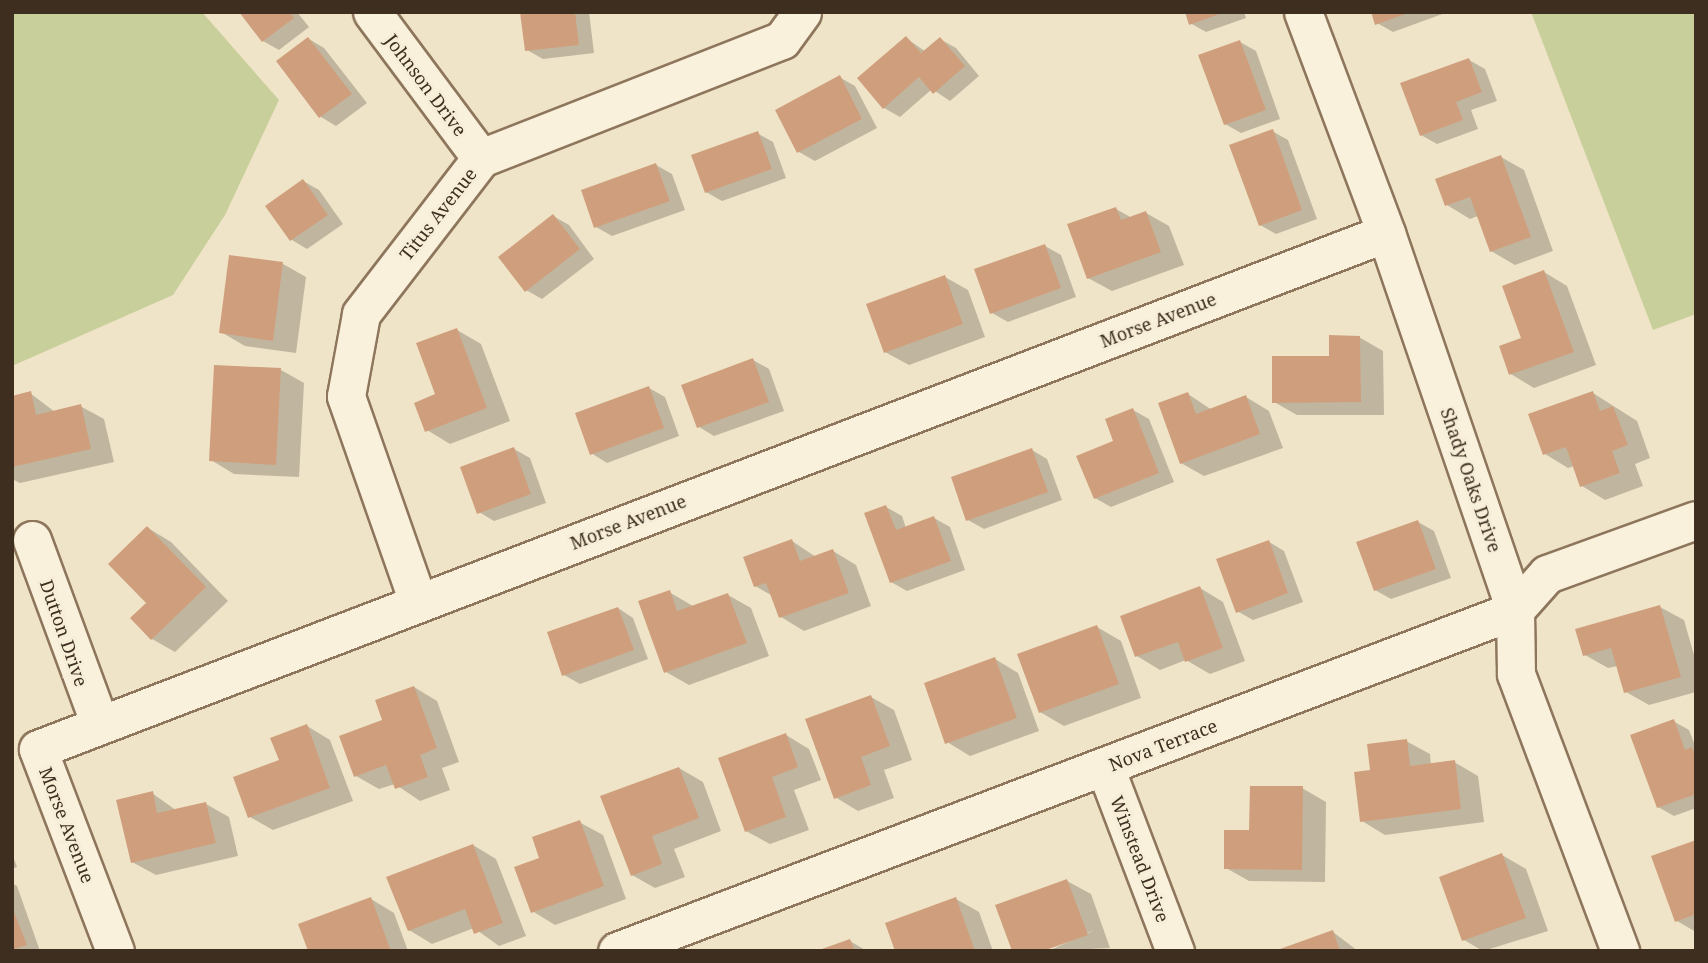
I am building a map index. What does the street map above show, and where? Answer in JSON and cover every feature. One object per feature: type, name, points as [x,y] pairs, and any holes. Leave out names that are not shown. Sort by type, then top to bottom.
[{"type":"street","name":"Johnson Drive","points":[[372,12],[481,158]]},
{"type":"street","name":"Titus Avenue","points":[[418,602],[346,396],[361,314],[481,158],[782,40],[802,12]]},
{"type":"street","name":"Shady Oaks Drive","points":[[1303,12],[1386,233],[1515,610],[1516,674],[1620,951]]},
{"type":"street","name":"Morse Avenue","points":[[115,951],[38,749],[1386,233]]},
{"type":"street","name":"Nova Terrace","points":[[617,951],[1515,610],[1547,574],[1696,520]]},
{"type":"street","name":"Dutton Drive","points":[[32,540],[100,725]]},
{"type":"street","name":"Winstead Drive","points":[[1105,767],[1175,951]]},
{"type":"green space","points":[[12,12],[202,12],[279,100],[225,215],[173,295],[12,366]]},
{"type":"green space","points":[[1531,12],[1696,12],[1696,314],[1653,330]]},
{"type":"building","points":[[239,12],[290,12],[294,18],[262,42]]},
{"type":"building","points":[[520,12],[575,12],[579,45],[525,51]]},
{"type":"building","points":[[1185,12],[1222,12],[1222,13],[1189,25]]},
{"type":"building","points":[[1371,12],[1408,12],[1408,13],[1375,25]]},
{"type":"building","points":[[906,36],[921,53],[940,37],[965,66],[933,94],[919,77],[883,109],[857,78]]},
{"type":"building","points":[[308,37],[352,94],[319,118],[276,61]]},
{"type":"building","points":[[1240,40],[1266,110],[1224,125],[1198,55]]},
{"type":"building","points":[[1469,58],[1482,92],[1456,102],[1463,120],[1420,136],[1400,83]]},
{"type":"building","points":[[840,75],[862,119],[797,153],[775,110]]},
{"type":"building","points":[[1273,129],[1302,210],[1259,226],[1229,145]]},
{"type":"building","points":[[758,131],[772,169],[705,193],[691,155]]},
{"type":"building","points":[[1501,155],[1531,237],[1490,252],[1470,197],[1445,206],[1435,179]]},
{"type":"building","points":[[656,163],[670,201],[594,228],[581,190]]},
{"type":"building","points":[[303,179],[328,215],[290,241],[265,206]]},
{"type":"building","points":[[1116,207],[1121,220],[1146,211],[1161,252],[1087,279],[1067,224]]},
{"type":"building","points":[[553,214],[580,249],[525,292],[498,257]]},
{"type":"building","points":[[1045,244],[1061,288],[990,314],[974,269]]},
{"type":"building","points":[[229,255],[283,262],[273,341],[219,333]]},
{"type":"building","points":[[1544,270],[1574,352],[1509,375],[1499,346],[1521,338],[1502,286]]},
{"type":"building","points":[[945,275],[963,324],[884,353],[866,304]]},
{"type":"building","points":[[457,328],[487,408],[425,432],[414,403],[435,394],[416,343]]},
{"type":"building","points":[[1329,335],[1360,336],[1361,402],[1272,403],[1272,356],[1329,356]]},
{"type":"building","points":[[753,358],[769,402],[697,428],[681,385]]},
{"type":"building","points":[[214,365],[281,368],[276,465],[209,461]]},
{"type":"building","points":[[649,386],[664,428],[590,455],[575,413]]},
{"type":"building","points":[[31,391],[36,415],[81,404],[91,449],[12,467],[12,396]]},
{"type":"building","points":[[1593,391],[1600,411],[1613,406],[1628,445],[1612,451],[1620,473],[1580,487],[1566,447],[1543,455],[1528,414]]},
{"type":"building","points":[[1188,392],[1196,414],[1246,395],[1260,434],[1180,464],[1158,403]]},
{"type":"building","points":[[1133,408],[1159,473],[1094,499],[1076,456],[1113,441],[1105,419]]},
{"type":"building","points":[[514,447],[531,494],[477,514],[460,467]]},
{"type":"building","points":[[1032,448],[1048,492],[966,521],[951,477]]},
{"type":"building","points":[[886,505],[896,530],[934,516],[951,561],[890,583],[864,513]]},
{"type":"building","points":[[1418,520],[1436,569],[1374,591],[1356,542]]},
{"type":"building","points":[[147,526],[206,587],[151,640],[130,618],[146,603],[108,564]]},
{"type":"building","points":[[792,539],[800,561],[833,549],[849,593],[779,618],[766,583],[754,587],[743,557]]},
{"type":"building","points":[[1269,540],[1288,593],[1236,613],[1216,559]]},
{"type":"building","points":[[1200,586],[1223,648],[1185,662],[1178,642],[1135,657],[1120,616]]},
{"type":"building","points":[[670,590],[677,611],[728,593],[747,643],[664,673],[638,601]]},
{"type":"building","points":[[1660,605],[1681,677],[1624,693],[1611,648],[1583,656],[1575,629]]},
{"type":"building","points":[[618,607],[634,650],[562,676],[547,632]]},
{"type":"building","points":[[1097,625],[1119,684],[1039,713],[1017,654]]},
{"type":"building","points":[[995,657],[1017,718],[945,744],[924,683]]},
{"type":"building","points":[[414,686],[437,748],[420,755],[428,777],[395,789],[386,765],[354,777],[339,736],[382,720],[375,700]]},
{"type":"building","points":[[871,695],[890,746],[861,757],[871,785],[834,799],[805,719]]},
{"type":"building","points":[[1674,719],[1685,750],[1692,747],[1696,757],[1696,794],[1657,808],[1630,735]]},
{"type":"building","points":[[307,724],[330,788],[248,818],[233,777],[279,760],[270,738]]},
{"type":"building","points":[[786,733],[798,767],[772,777],[786,817],[745,832],[718,758]]},
{"type":"building","points":[[1407,739],[1410,766],[1455,760],[1461,809],[1360,822],[1354,772],[1370,770],[1367,744]]},
{"type":"building","points":[[679,767],[699,818],[652,836],[662,864],[631,876],[600,796]]},
{"type":"building","points":[[1250,786],[1303,786],[1302,870],[1224,869],[1224,830],[1249,830]]},
{"type":"building","points":[[153,791],[157,813],[206,802],[216,843],[131,863],[116,800]]},
{"type":"building","points":[[580,820],[604,886],[531,913],[514,867],[539,858],[532,837]]},
{"type":"building","points":[[1696,840],[1696,914],[1675,922],[1651,856]]},
{"type":"building","points":[[473,844],[503,923],[474,934],[465,909],[408,931],[386,877]]},
{"type":"building","points":[[1502,853],[1526,918],[1462,941],[1439,877]]},
{"type":"building","points":[[1067,879],[1088,935],[1043,951],[1012,951],[995,905]]},
{"type":"building","points":[[371,897],[391,951],[308,951],[298,924]]},
{"type":"building","points":[[956,897],[975,951],[895,951],[885,923]]},
{"type":"building","points":[[12,907],[27,945],[12,950]]},
{"type":"building","points":[[1333,930],[1340,951],[1277,951],[1277,950]]},
{"type":"building","points":[[850,939],[855,951],[819,951],[819,950]]}]
